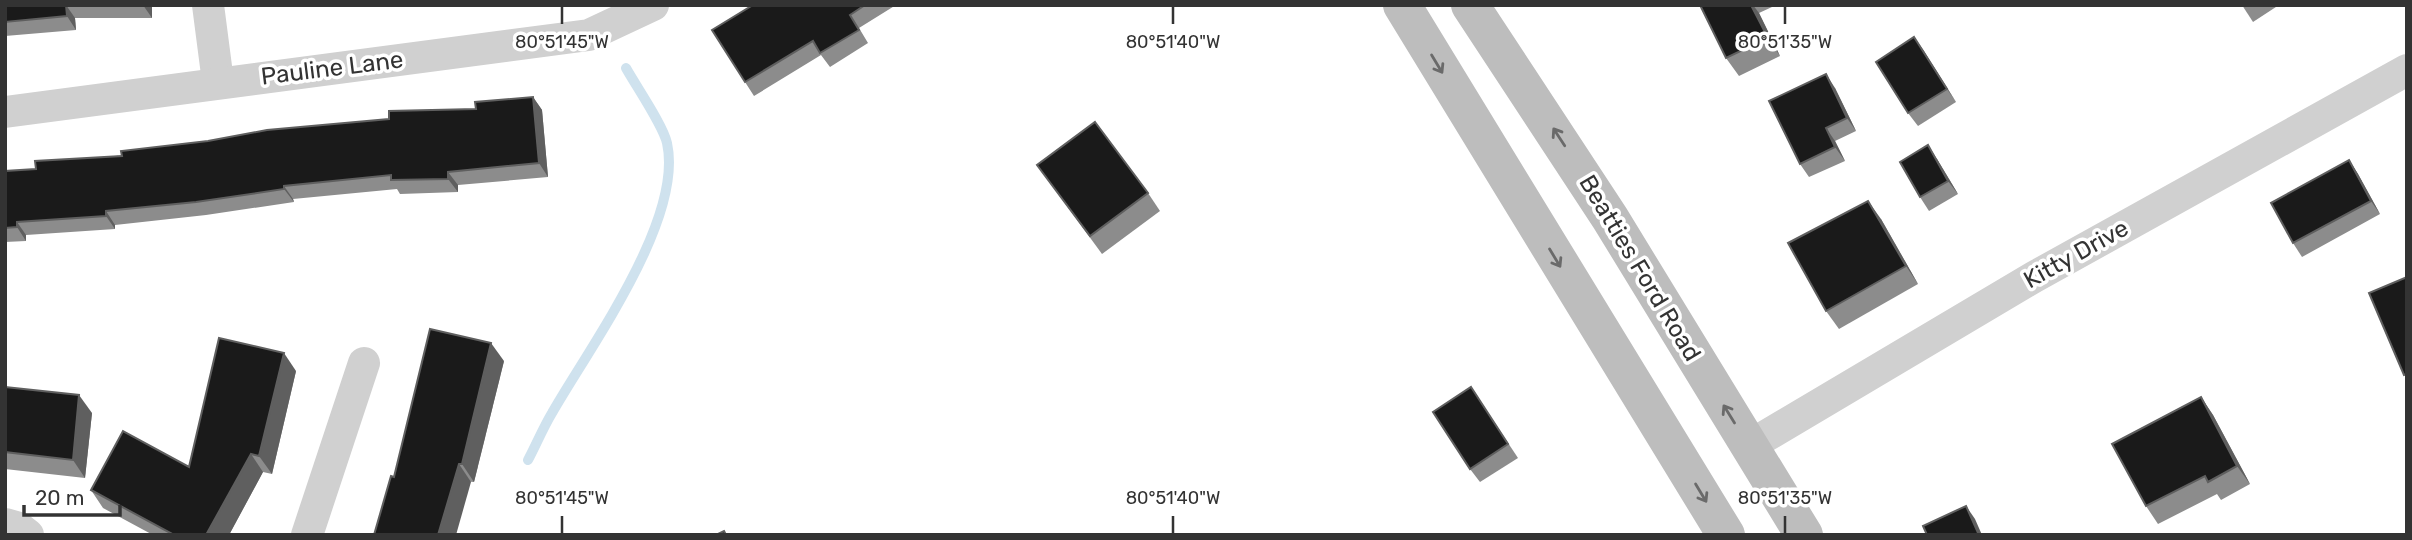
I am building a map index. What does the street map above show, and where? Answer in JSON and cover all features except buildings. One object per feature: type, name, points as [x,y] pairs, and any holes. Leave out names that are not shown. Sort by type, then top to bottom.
[{"type":"main road","points":[[1402,5],[1726,535]]},
{"type":"main road","name":"Beatties Ford Road","points":[[1470,5],[1611,218],[1804,535]]},
{"type":"street","points":[[208,5],[218,82]]},
{"type":"street","name":"Pauline Lane","points":[[5,112],[589,35],[653,5]]},
{"type":"street","name":"Kitty Drive","points":[[1749,446],[2034,277],[2407,70]]},
{"type":"street","points":[[307,535],[364,363]]},
{"type":"street","points":[[5,524],[19,527],[28,535]]},
{"type":"waterway","points":[[528,460],[549,419],[630,282],[648,245],[661,209],[668,174],[667,143],[655,116],[626,68]]}]
